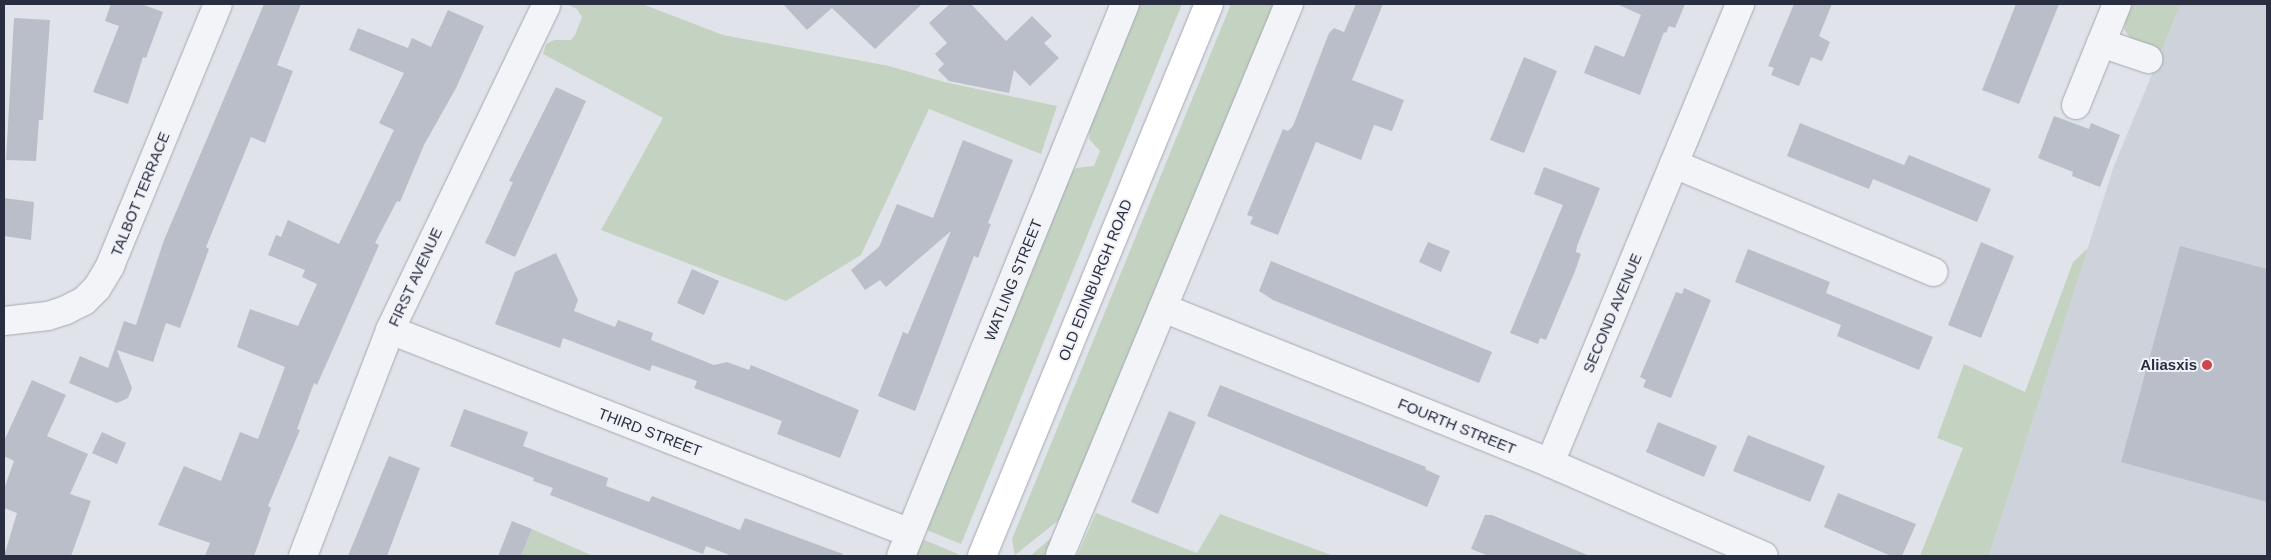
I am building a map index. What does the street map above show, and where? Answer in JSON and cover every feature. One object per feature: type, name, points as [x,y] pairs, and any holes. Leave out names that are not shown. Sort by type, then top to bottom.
[{"type":"main road","name":"OLD EDINBURGH ROAD","points":[[982,556],[1209,4]]},
{"type":"street","name":"TALBOT TERRACE","points":[[4,321],[48,316],[66,310],[84,301],[97,288],[110,266],[218,4]]},
{"type":"street","points":[[1060,555],[1288,4]]},
{"type":"street","name":"SECOND AVENUE","points":[[1550,463],[1740,4]]},
{"type":"street","points":[[2076,105],[2117,4]]},
{"type":"street","name":"WATLING STREET","points":[[906,544],[1121,5]]},
{"type":"street","name":"FIRST AVENUE","points":[[303,556],[390,330],[546,6]]},
{"type":"street","points":[[2101,43],[2148,59]]},
{"type":"street","points":[[1674,164],[1933,272]]},
{"type":"street","name":"FOURTH STREET","points":[[1163,308],[1550,463],[1753,554]]},
{"type":"street","name":"THIRD STREET","points":[[390,330],[906,544]]},
{"type":"shaded area","points":[[2181,4],[2267,4],[2267,556],[1989,556],[2114,166]]},
{"type":"green space","points":[[567,4],[642,4],[723,35],[889,66],[944,82],[1057,106],[1041,154],[929,109],[861,255],[786,301],[601,230],[663,118],[543,54],[546,44],[554,40],[571,40],[575,35],[582,17],[577,9]]},
{"type":"green space","points":[[1138,4],[1182,4],[961,544],[924,529],[1069,175],[1076,168],[1094,166],[1100,151],[1089,139],[1090,126]]},
{"type":"green space","points":[[1231,4],[1275,4],[1065,515],[1015,555],[1012,539]]},
{"type":"green space","points":[[2129,4],[2181,4],[2161,52],[2132,41],[2124,29]]},
{"type":"green space","points":[[2088,248],[1989,556],[1920,556],[1963,448],[1937,438],[1964,364],[2025,392],[2073,262]]},
{"type":"green space","points":[[1096,513],[1197,553],[1220,514],[1334,556],[1077,556]]},
{"type":"green space","points":[[532,529],[593,556],[521,556]]},
{"type":"green space","points":[[1057,533],[1049,556],[1030,556]]},
{"type":"green space","points":[[922,539],[958,554],[957,556],[916,556]]},
{"type":"building","points":[[111,4],[141,4],[163,12],[146,58],[143,57],[128,104],[93,92],[119,26],[105,21]]},
{"type":"building","points":[[264,4],[301,4],[277,65],[293,71],[265,143],[251,137],[206,247],[209,249],[180,328],[166,323],[153,362],[117,350],[132,388],[128,398],[117,403],[69,383],[80,356],[108,368],[124,321],[136,325],[164,240]]},
{"type":"building","points":[[783,4],[922,4],[875,49],[832,8],[807,30]]},
{"type":"building","points":[[950,4],[971,4],[1006,41],[1032,16],[1052,36],[1044,43],[1059,58],[1030,86],[1014,70],[1009,93],[949,81],[938,70],[944,64],[935,54],[947,43],[929,23]]},
{"type":"building","points":[[1356,4],[1383,4],[1352,80],[1404,100],[1392,131],[1374,125],[1361,160],[1316,142],[1278,235],[1250,224],[1253,217],[1247,215],[1283,129],[1288,131],[1293,126],[1329,33],[1334,28],[1344,32]]},
{"type":"building","points":[[1617,4],[1685,4],[1675,28],[1669,26],[1666,33],[1664,32],[1640,95],[1584,73],[1595,45],[1624,57],[1641,15]]},
{"type":"building","points":[[1794,4],[1832,4],[1819,36],[1830,42],[1822,61],[1811,57],[1799,86],[1771,75],[1774,68],[1768,66]]},
{"type":"building","points":[[2016,4],[2059,4],[2019,104],[1982,90]]},
{"type":"building","points":[[448,10],[484,26],[456,88],[424,145],[400,202],[397,201],[375,243],[379,245],[317,385],[314,383],[297,429],[300,430],[268,506],[271,508],[254,556],[205,556],[210,543],[158,525],[184,466],[221,481],[240,432],[258,439],[285,367],[237,347],[250,309],[298,326],[317,284],[302,277],[305,270],[268,255],[276,235],[281,237],[288,220],[339,244],[394,130],[379,123],[404,73],[349,50],[358,28],[408,48],[412,38],[431,47]]},
{"type":"building","points":[[14,18],[50,20],[43,120],[39,120],[36,161],[6,160]]},
{"type":"building","points":[[1524,57],[1557,71],[1524,153],[1490,140]]},
{"type":"building","points":[[556,87],[586,101],[515,257],[485,243],[513,182],[509,181]]},
{"type":"building","points":[[2054,116],[2089,129],[2091,123],[2120,135],[2100,187],[2072,176],[2073,172],[2038,158]]},
{"type":"building","points":[[1800,123],[1904,165],[1909,155],[1991,189],[1977,222],[1873,179],[1869,189],[1787,156]]},
{"type":"building","points":[[963,140],[1013,160],[988,223],[991,224],[978,258],[974,256],[915,411],[878,396],[903,332],[908,334],[951,231],[886,287],[880,280],[865,290],[851,270],[879,247],[897,204],[933,218]]},
{"type":"building","points":[[1544,167],[1600,188],[1577,246],[1576,252],[1581,254],[1575,271],[1546,340],[1540,338],[1538,344],[1510,333],[1563,205],[1534,194]]},
{"type":"building","points":[[4,198],[34,202],[31,240],[4,236]]},
{"type":"building","points":[[1428,242],[1450,251],[1441,272],[1419,262]]},
{"type":"building","points":[[1981,242],[2014,256],[1981,338],[1948,325]]},
{"type":"building","name":"Aliasxis","points":[[2180,246],[2267,269],[2267,502],[2121,462]]},
{"type":"building","points":[[1748,249],[1830,282],[1826,293],[1933,337],[1919,370],[1837,336],[1841,325],[1735,282]]},
{"type":"building","points":[[556,253],[578,300],[574,311],[615,327],[618,320],[653,333],[651,340],[714,365],[727,362],[749,370],[751,365],[859,410],[840,458],[777,434],[782,421],[694,388],[697,381],[652,365],[650,371],[563,338],[560,348],[495,324],[515,272]]},
{"type":"building","points":[[1271,261],[1492,352],[1479,383],[1273,300],[1259,291]]},
{"type":"building","points":[[692,269],[719,281],[704,315],[677,303]]},
{"type":"building","points":[[1684,288],[1711,300],[1671,398],[1643,387],[1646,380],[1640,377],[1676,292],[1682,294]]},
{"type":"building","points":[[32,380],[66,395],[47,436],[88,454],[70,494],[91,501],[71,556],[4,556],[17,513],[4,508],[4,489],[14,461],[4,456],[4,441]]},
{"type":"building","points":[[1220,385],[1426,467],[1425,469],[1440,476],[1427,507],[1207,416]]},
{"type":"building","points":[[464,409],[528,432],[523,446],[608,478],[606,486],[649,502],[652,496],[740,530],[745,518],[843,554],[842,556],[732,556],[706,546],[703,554],[550,495],[553,488],[533,481],[534,478],[450,446]]},
{"type":"building","points":[[1169,411],[1196,422],[1158,514],[1131,502]]},
{"type":"building","points":[[1658,422],[1717,446],[1704,477],[1646,452]]},
{"type":"building","points":[[102,432],[126,443],[117,464],[92,453]]},
{"type":"building","points":[[1748,435],[1825,466],[1810,502],[1733,471]]},
{"type":"building","points":[[389,456],[420,468],[387,556],[348,556]]},
{"type":"building","points":[[1838,493],[1916,524],[1902,556],[1891,556],[1824,527]]},
{"type":"building","points":[[1485,515],[1492,515],[1590,556],[1489,556],[1471,549]]},
{"type":"building","points":[[512,521],[532,529],[521,556],[498,556]]},
{"type":"place","name":"Aliasxis","points":[[2207,365]]}]
